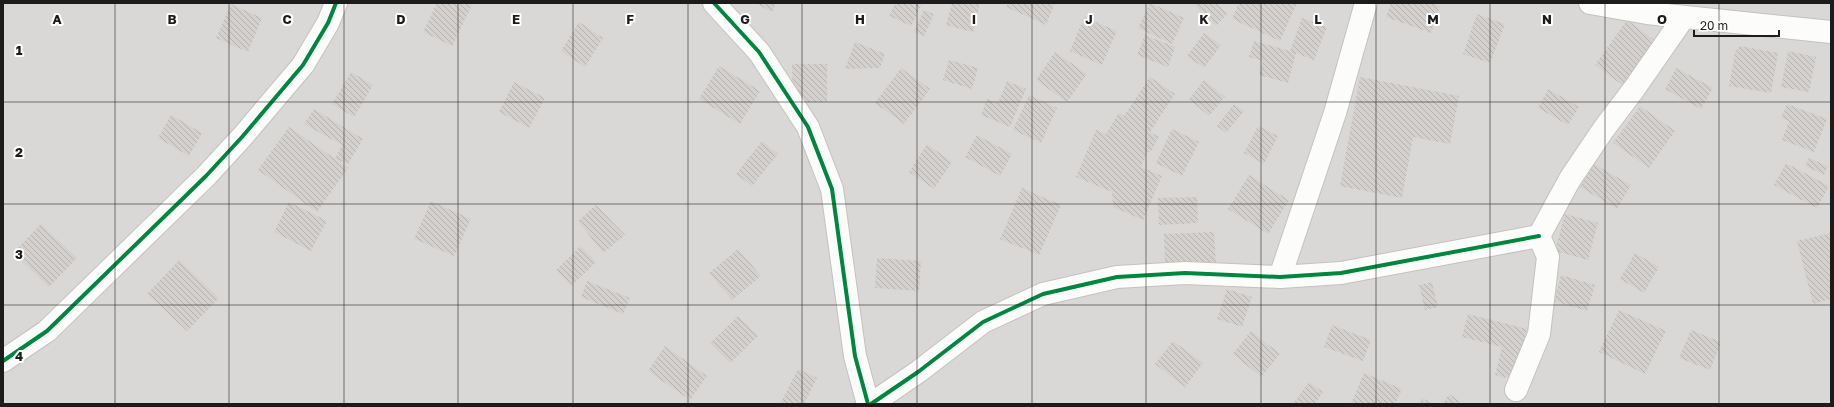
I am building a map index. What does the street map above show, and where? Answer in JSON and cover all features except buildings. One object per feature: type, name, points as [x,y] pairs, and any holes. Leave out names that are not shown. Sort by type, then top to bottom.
[{"type":"street","points":[[3,361],[46,330],[206,176],[237,143],[303,65],[328,23],[336,3]]},
{"type":"street","points":[[714,3],[760,52],[808,127],[832,190],[855,356],[869,404],[918,372],[983,322],[1043,294],[1117,277],[1185,273],[1280,277],[1341,273],[1539,236]]},
{"type":"street","points":[[1280,277],[1335,113],[1366,3]]},
{"type":"street","points":[[1590,3],[1649,8],[1684,17],[1831,32]]},
{"type":"street","points":[[1539,236],[1570,179],[1684,17]]},
{"type":"street","points":[[1516,390],[1539,334],[1548,257],[1539,236]]},
{"type":"shaded area","points":[[3,3],[1831,3],[1831,404],[3,404]]},
{"type":"cycle path","points":[[3,361],[47,331],[206,176],[242,137],[303,65],[328,23],[336,3]]},
{"type":"cycle path","points":[[714,3],[759,52],[808,127],[832,189],[855,356],[868,404]]},
{"type":"cycle path","points":[[871,404],[918,372],[983,322],[1043,294],[1117,277],[1185,273],[1280,277],[1341,273],[1539,236]]}]
